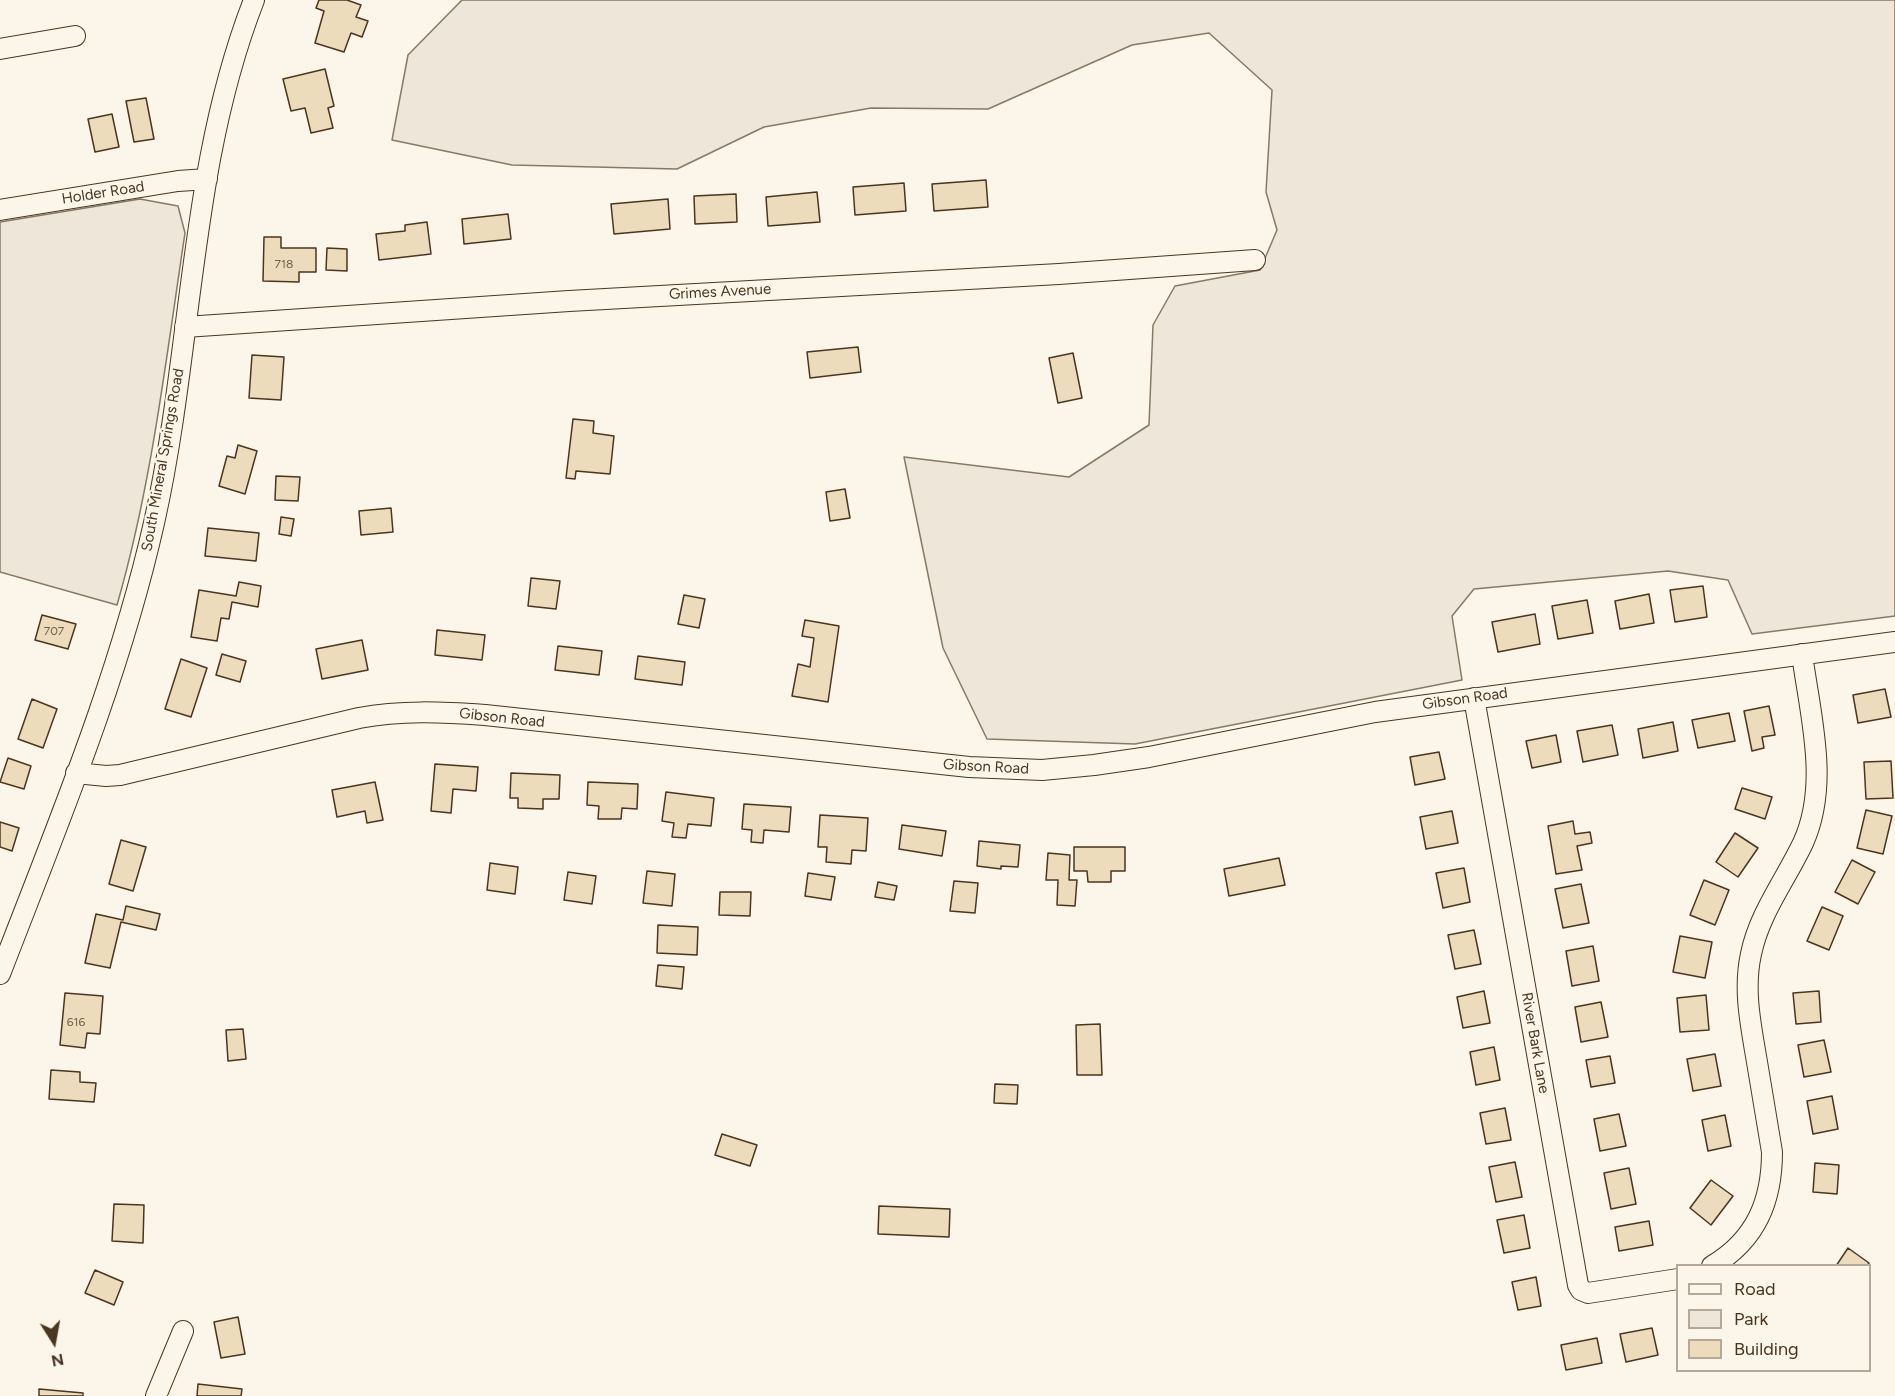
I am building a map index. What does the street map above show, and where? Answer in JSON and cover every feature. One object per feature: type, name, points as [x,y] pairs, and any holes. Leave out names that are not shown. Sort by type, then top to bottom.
[{"type":"street","name":"South Mineral Springs Road","points":[[0,974],[76,774],[129,619],[155,522],[180,372],[207,179],[226,86],[254,0]]},
{"type":"street","points":[[0,49],[75,36]]},
{"type":"street","name":"Holder Road","points":[[0,210],[178,181],[207,179]]},
{"type":"street","name":"Grimes Avenue","points":[[185,327],[568,300],[1047,275],[1255,260]]},
{"type":"street","name":"Gibson Road","points":[[76,774],[120,775],[359,718],[388,712],[418,711],[485,715],[958,766],[1042,770],[1149,757],[1375,712],[1895,642]]},
{"type":"street","points":[[1715,1264],[1739,1246],[1753,1229],[1768,1195],[1772,1174],[1772,1152],[1748,1007],[1747,979],[1751,952],[1759,926],[1804,841],[1812,819],[1817,792],[1817,766],[1802,654]]},
{"type":"street","name":"River Bark Lane","points":[[1474,698],[1578,1285],[1581,1290],[1588,1293],[1676,1279]]},
{"type":"street","points":[[156,1396],[183,1330]]},
{"type":"green space","points":[[462,0],[1895,0],[1895,616],[1752,634],[1728,580],[1668,571],[1474,589],[1452,616],[1462,680],[1135,744],[987,739],[943,648],[904,457],[1069,477],[1149,425],[1153,325],[1175,286],[1260,270],[1277,230],[1266,192],[1272,90],[1209,33],[1132,45],[988,109],[871,108],[764,127],[677,169],[512,165],[392,140],[408,55]]},
{"type":"green space","points":[[140,199],[178,206],[185,233],[149,467],[117,605],[0,572],[0,222]]},
{"type":"building","points":[[319,0],[347,0],[361,5],[356,17],[368,21],[362,37],[351,33],[344,52],[315,43],[324,11],[316,8]]},
{"type":"building","points":[[325,69],[334,106],[328,108],[333,128],[311,133],[305,108],[291,111],[283,79]]},
{"type":"building","points":[[146,98],[154,139],[134,142],[126,101]]},
{"type":"building","points":[[112,114],[119,147],[95,152],[88,119]]},
{"type":"building","points":[[986,180],[988,207],[934,211],[932,184]]},
{"type":"building","points":[[904,183],[906,211],[855,215],[853,187]]},
{"type":"building","points":[[817,192],[820,222],[768,226],[766,197]]},
{"type":"building","points":[[736,194],[737,222],[695,224],[694,196]]},
{"type":"building","points":[[668,199],[670,229],[614,234],[611,204]]},
{"type":"building","points":[[508,214],[511,239],[464,244],[462,219]]},
{"type":"building","points":[[427,222],[431,254],[379,260],[376,234],[405,231],[405,225]]},
{"type":"building","points":[[264,237],[281,237],[281,248],[316,248],[316,272],[299,272],[299,282],[263,281]]},
{"type":"building","points":[[327,248],[347,249],[347,271],[326,270]]},
{"type":"building","points":[[858,347],[861,372],[810,378],[807,352]]},
{"type":"building","points":[[1073,353],[1082,398],[1058,403],[1049,358]]},
{"type":"building","points":[[252,355],[284,357],[281,400],[249,398]]},
{"type":"building","points":[[573,419],[594,421],[593,433],[614,436],[610,474],[576,471],[575,479],[566,478]]},
{"type":"building","points":[[238,445],[257,451],[245,494],[219,486],[227,456],[235,458]]},
{"type":"building","points":[[276,476],[300,477],[298,501],[275,500]]},
{"type":"building","points":[[845,489],[850,518],[830,521],[826,492]]},
{"type":"building","points":[[391,508],[393,532],[361,535],[359,511]]},
{"type":"building","points":[[281,517],[294,519],[291,536],[279,534]]},
{"type":"building","points":[[208,528],[259,533],[256,561],[205,556]]},
{"type":"building","points":[[531,578],[560,581],[556,609],[528,606]]},
{"type":"building","points":[[239,582],[261,586],[258,607],[232,602],[229,619],[221,618],[217,641],[191,637],[199,590],[236,596]]},
{"type":"building","points":[[1703,586],[1707,617],[1675,622],[1670,590]]},
{"type":"building","points":[[1649,594],[1654,623],[1620,629],[1615,601]]},
{"type":"building","points":[[684,595],[705,599],[699,628],[678,624]]},
{"type":"building","points":[[1587,600],[1593,633],[1558,639],[1552,606]]},
{"type":"building","points":[[1535,614],[1540,644],[1498,652],[1492,622]]},
{"type":"building","points":[[42,615],[76,624],[68,649],[35,640]]},
{"type":"building","points":[[805,620],[839,626],[828,702],[792,696],[798,664],[810,667],[814,638],[802,636]]},
{"type":"building","points":[[437,630],[485,635],[482,660],[435,655]]},
{"type":"building","points":[[362,640],[368,670],[322,679],[316,649]]},
{"type":"building","points":[[558,646],[602,651],[599,675],[555,670]]},
{"type":"building","points":[[222,654],[246,661],[240,682],[216,675]]},
{"type":"building","points":[[638,656],[685,662],[682,685],[635,679]]},
{"type":"building","points":[[181,659],[207,668],[191,717],[165,709]]},
{"type":"building","points":[[1885,689],[1891,717],[1858,723],[1853,695]]},
{"type":"building","points":[[32,699],[57,709],[43,748],[18,739]]},
{"type":"building","points":[[1769,706],[1775,735],[1762,737],[1764,748],[1752,751],[1744,711]]},
{"type":"building","points":[[1729,713],[1735,741],[1698,748],[1692,720]]},
{"type":"building","points":[[1673,722],[1678,751],[1643,758],[1638,729]]},
{"type":"building","points":[[1612,725],[1618,755],[1583,762],[1577,731]]},
{"type":"building","points":[[1556,735],[1561,762],[1532,768],[1526,741]]},
{"type":"building","points":[[1439,752],[1445,779],[1415,785],[1410,757]]},
{"type":"building","points":[[8,758],[31,766],[24,789],[0,782]]},
{"type":"building","points":[[1891,761],[1893,798],[1866,799],[1864,762]]},
{"type":"building","points":[[435,764],[478,767],[476,791],[453,789],[451,813],[431,811]]},
{"type":"building","points":[[511,773],[560,775],[559,799],[543,799],[543,809],[518,808],[518,798],[510,798]]},
{"type":"building","points":[[375,782],[383,820],[367,823],[365,811],[337,817],[332,790]]},
{"type":"building","points":[[588,782],[638,784],[637,809],[622,808],[621,819],[598,819],[599,806],[587,805]]},
{"type":"building","points":[[1742,788],[1772,797],[1765,819],[1735,809]]},
{"type":"building","points":[[666,792],[714,798],[711,826],[688,824],[686,838],[672,837],[674,823],[662,821]]},
{"type":"building","points":[[744,804],[791,807],[789,832],[764,830],[763,843],[751,842],[752,830],[742,829]]},
{"type":"building","points":[[1866,810],[1892,816],[1883,854],[1857,848]]},
{"type":"building","points":[[1452,811],[1458,843],[1426,849],[1420,817]]},
{"type":"building","points":[[820,815],[868,818],[866,851],[852,850],[851,864],[826,862],[827,847],[818,847]]},
{"type":"building","points":[[1573,821],[1575,834],[1590,832],[1592,843],[1577,846],[1582,870],[1556,874],[1548,826]]},
{"type":"building","points":[[0,822],[19,828],[12,851],[0,847]]},
{"type":"building","points":[[902,825],[946,831],[942,856],[899,849]]},
{"type":"building","points":[[1735,833],[1758,848],[1738,877],[1716,862]]},
{"type":"building","points":[[121,840],[146,847],[133,891],[109,884]]},
{"type":"building","points":[[979,841],[1020,845],[1018,867],[1001,866],[1001,869],[977,866]]},
{"type":"building","points":[[1074,847],[1125,847],[1125,871],[1111,871],[1111,882],[1088,882],[1087,871],[1074,871]]},
{"type":"building","points":[[1048,853],[1070,855],[1069,880],[1077,880],[1075,906],[1057,905],[1058,880],[1046,880]]},
{"type":"building","points":[[1279,858],[1285,885],[1229,896],[1224,869]]},
{"type":"building","points":[[1852,860],[1875,872],[1858,904],[1835,892]]},
{"type":"building","points":[[490,863],[518,867],[515,894],[487,890]]},
{"type":"building","points":[[1464,868],[1470,902],[1443,908],[1436,873]]},
{"type":"building","points":[[647,871],[675,874],[672,906],[643,903]]},
{"type":"building","points":[[568,872],[596,876],[592,904],[564,900]]},
{"type":"building","points":[[808,873],[835,877],[831,900],[805,896]]},
{"type":"building","points":[[1704,880],[1729,890],[1715,925],[1690,915]]},
{"type":"building","points":[[954,881],[978,883],[975,913],[950,911]]},
{"type":"building","points":[[878,882],[897,886],[894,900],[875,897]]},
{"type":"building","points":[[1581,884],[1589,923],[1563,928],[1555,889]]},
{"type":"building","points":[[720,892],[751,892],[750,916],[719,915]]},
{"type":"building","points":[[126,906],[160,914],[156,930],[121,922],[110,968],[85,963],[96,914],[123,920]]},
{"type":"building","points":[[1822,907],[1843,916],[1829,950],[1807,941]]},
{"type":"building","points":[[658,925],[698,927],[697,955],[657,953]]},
{"type":"building","points":[[1474,930],[1481,964],[1455,969],[1448,935]]},
{"type":"building","points":[[1680,936],[1712,942],[1705,978],[1673,972]]},
{"type":"building","points":[[1593,946],[1599,981],[1572,986],[1566,951]]},
{"type":"building","points":[[658,965],[684,967],[682,989],[656,986]]},
{"type":"building","points":[[1484,991],[1490,1023],[1463,1028],[1457,997]]},
{"type":"building","points":[[1819,991],[1821,1022],[1796,1024],[1793,993]]},
{"type":"building","points":[[65,993],[103,996],[100,1034],[87,1033],[85,1048],[60,1045]]},
{"type":"building","points":[[1706,995],[1709,1030],[1680,1032],[1677,998]]},
{"type":"building","points":[[1601,1002],[1608,1037],[1581,1042],[1575,1007]]},
{"type":"building","points":[[1100,1024],[1102,1075],[1077,1075],[1076,1025]]},
{"type":"building","points":[[243,1029],[246,1059],[228,1061],[226,1030]]},
{"type":"building","points":[[1824,1040],[1831,1072],[1804,1077],[1798,1045]]},
{"type":"building","points":[[1494,1047],[1500,1080],[1476,1085],[1470,1052]]},
{"type":"building","points":[[1715,1054],[1721,1086],[1693,1091],[1687,1059]]},
{"type":"building","points":[[1610,1056],[1615,1083],[1591,1087],[1586,1060]]},
{"type":"building","points":[[51,1070],[80,1072],[80,1082],[96,1083],[94,1102],[49,1099]]},
{"type":"building","points":[[995,1084],[1018,1085],[1017,1104],[994,1103]]},
{"type":"building","points":[[1832,1096],[1838,1129],[1813,1134],[1807,1101]]},
{"type":"building","points":[[1505,1108],[1511,1140],[1486,1144],[1480,1113]]},
{"type":"building","points":[[1619,1114],[1626,1146],[1600,1151],[1594,1119]]},
{"type":"building","points":[[1725,1115],[1731,1146],[1708,1151],[1702,1120]]},
{"type":"building","points":[[722,1134],[757,1145],[750,1166],[715,1155]]},
{"type":"building","points":[[1515,1162],[1522,1197],[1496,1202],[1489,1167]]},
{"type":"building","points":[[1815,1163],[1839,1165],[1837,1194],[1813,1192]]},
{"type":"building","points":[[1629,1168],[1636,1204],[1611,1209],[1604,1173]]},
{"type":"building","points":[[1711,1180],[1733,1196],[1711,1225],[1690,1208]]},
{"type":"building","points":[[114,1204],[144,1205],[143,1243],[112,1241]]},
{"type":"building","points":[[879,1206],[950,1209],[949,1237],[878,1234]]},
{"type":"building","points":[[1524,1215],[1530,1248],[1504,1253],[1497,1220]]},
{"type":"building","points":[[1649,1221],[1653,1245],[1619,1251],[1615,1227]]},
{"type":"building","points":[[1848,1248],[1869,1263],[1868,1264],[1837,1264]]},
{"type":"building","points":[[95,1270],[123,1282],[114,1305],[85,1293]]},
{"type":"building","points":[[1536,1277],[1541,1306],[1518,1310],[1512,1282]]},
{"type":"building","points":[[238,1317],[245,1354],[221,1358],[214,1322]]},
{"type":"building","points":[[1652,1328],[1658,1355],[1626,1362],[1620,1334]]},
{"type":"building","points":[[1597,1338],[1602,1363],[1566,1370],[1561,1345]]},
{"type":"building","points":[[198,1384],[242,1389],[241,1396],[197,1396]]},
{"type":"building","points":[[39,1389],[83,1393],[83,1396],[39,1396]]}]
